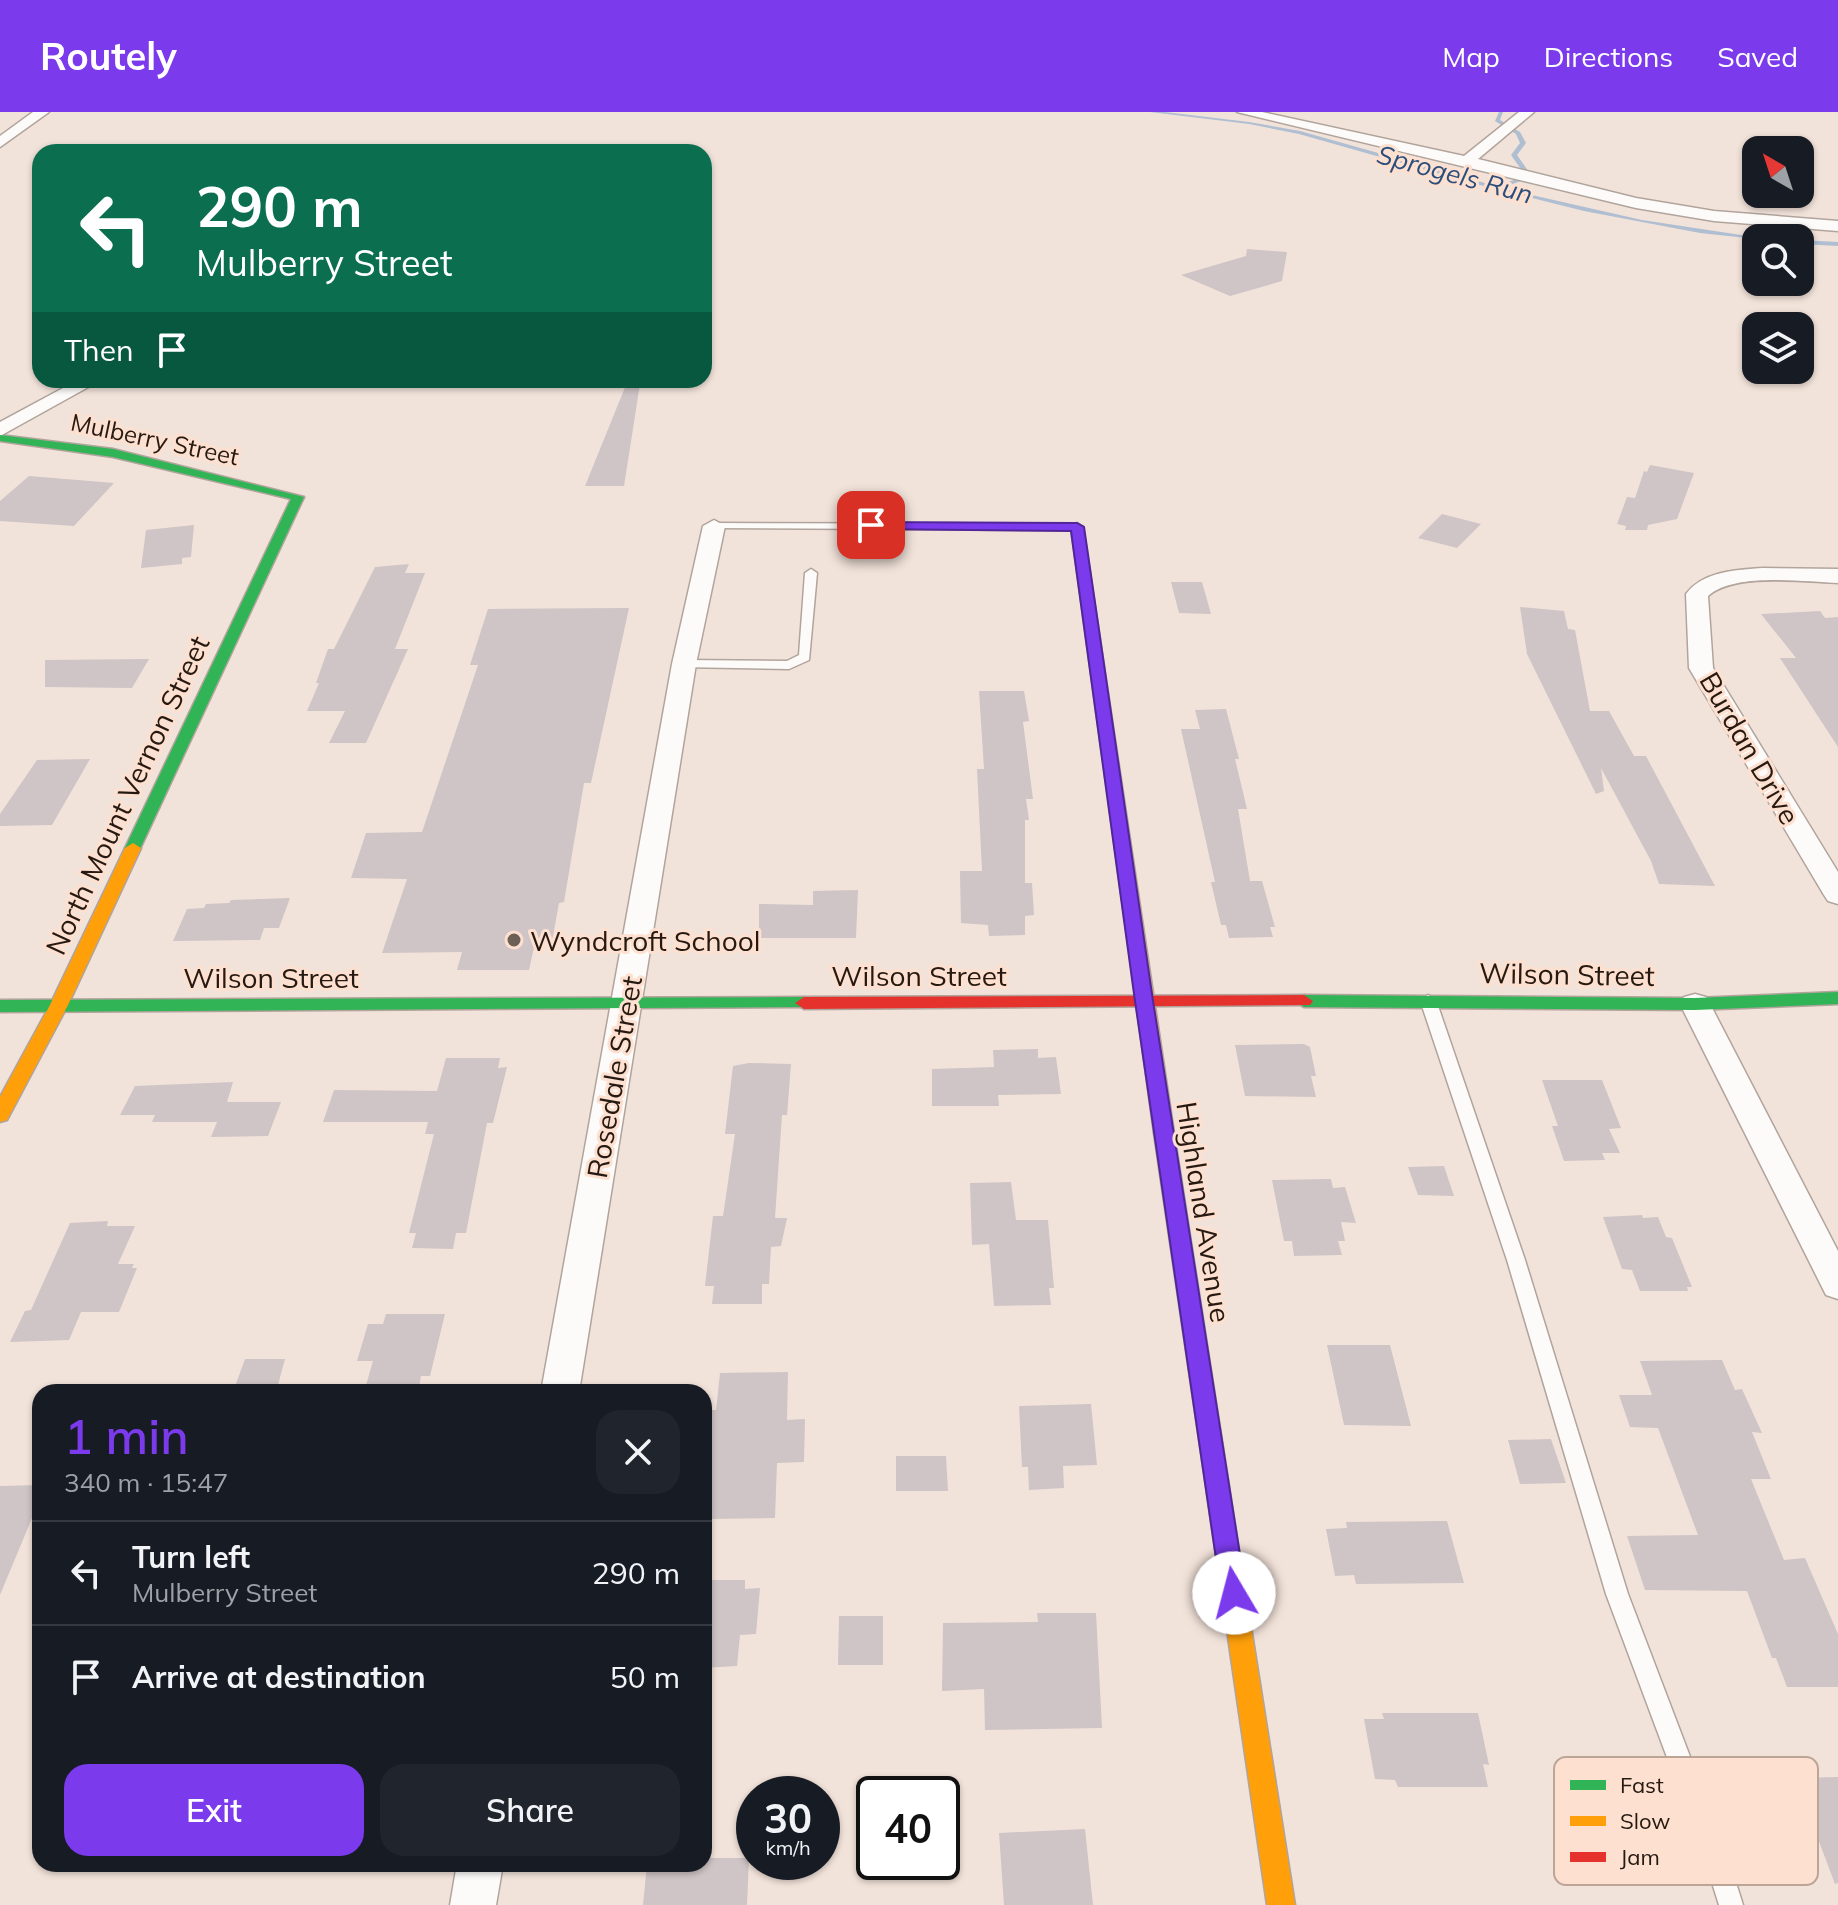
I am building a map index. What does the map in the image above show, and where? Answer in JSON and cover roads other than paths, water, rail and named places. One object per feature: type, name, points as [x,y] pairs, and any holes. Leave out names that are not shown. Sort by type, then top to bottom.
[{"type":"street","points":[[0,143],[42,112]]},
{"type":"street","points":[[1244,112],[1467,161],[1608,198],[1685,212],[1838,226]]},
{"type":"street","points":[[1467,161],[1527,112]]},
{"type":"street","points":[[0,430],[76,388]]},
{"type":"street","name":"Mulberry Street","points":[[0,438],[73,445],[160,460],[298,497]]},
{"type":"street","name":"North Mount Vernon Street","points":[[0,1115],[59,1005],[298,497]]},
{"type":"street","name":"Rosedale Street","points":[[561,1384],[684,664],[714,526]]},
{"type":"street","name":"Highland Avenue","points":[[1077,527],[1144,1001],[1281,1905]]},
{"type":"street","name":"Burdan Drive","points":[[1838,576],[1730,578],[1711,582],[1697,594],[1701,668],[1838,895]]},
{"type":"street","name":"Wilson Street","points":[[0,1006],[1428,1000],[1695,1004],[1838,998]]},
{"type":"street","points":[[1695,1004],[1838,1285]]},
{"type":"street","points":[[473,1905],[479,1872]]},
{"type":"lane","points":[[714,526],[1077,527]]},
{"type":"lane","points":[[684,664],[789,665],[805,657],[811,573]]},
{"type":"lane","points":[[1428,1000],[1516,1260],[1617,1594],[1679,1757]]},
{"type":"lane","points":[[1725,1885],[1731,1905]]},
{"type":"waterway","name":"Sprogels Run","points":[[1152,112],[1249,123],[1300,133],[1584,210],[1742,236]]},
{"type":"waterway","points":[[1501,112],[1497,121],[1518,133],[1523,143],[1514,155],[1526,172],[1519,180],[1501,186]]},
{"type":"waterway","name":"Sprogels Run","points":[[1814,243],[1838,244]]},
{"type":"place","name":"Wyndcroft School","points":[[514,940]]}]
